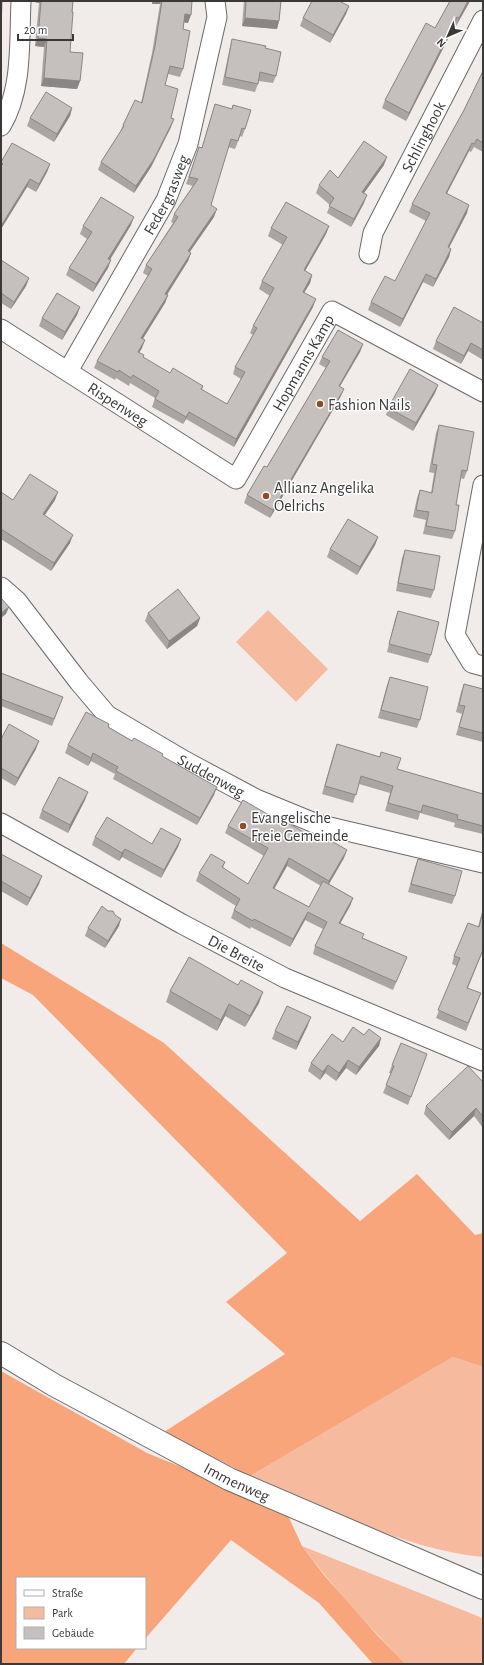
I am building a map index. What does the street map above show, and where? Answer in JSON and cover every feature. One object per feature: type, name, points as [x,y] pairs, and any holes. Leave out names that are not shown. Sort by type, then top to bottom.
[{"type":"street","points":[[1,126],[8,115],[18,78],[21,1]]},
{"type":"street","name":"Federgrasweg","points":[[68,371],[166,200],[188,144],[217,17],[215,1]]},
{"type":"street","name":"Schlinghook","points":[[369,254],[373,233],[483,20]]},
{"type":"street","name":"Hopmanns Kamp","points":[[236,479],[332,311],[483,392]]},
{"type":"street","name":"Rispenweg","points":[[1,329],[236,479]]},
{"type":"street","points":[[483,485],[455,635],[472,663],[483,666]]},
{"type":"street","name":"Suddenweg","points":[[1,587],[17,601],[79,682],[107,715],[185,761],[256,799],[318,824],[483,863]]},
{"type":"street","name":"Die Breite","points":[[1,823],[182,924],[286,978],[483,1061]]},
{"type":"street","name":"Immenweg","points":[[1,1353],[54,1385],[229,1479],[483,1588]]},
{"type":"green space","points":[[268,610],[328,669],[296,702],[236,642]]},
{"type":"green space","points":[[453,1357],[483,1367],[483,1557],[454,1553],[424,1546],[394,1536],[335,1513],[250,1476]]},
{"type":"green space","points":[[302,1546],[480,1617],[483,1619],[483,1664],[406,1664],[352,1607]]},
{"type":"shaded area","points":[[1,943],[164,1043],[360,1221],[417,1174],[475,1235],[483,1233],[483,1367],[453,1357],[250,1476],[164,1432],[285,1354],[226,1302],[287,1253],[33,995],[1,978]]},
{"type":"shaded area","points":[[1,1371],[147,1453],[285,1509],[302,1546],[324,1575],[378,1636],[406,1664],[373,1664],[319,1603],[231,1540],[146,1638],[146,1577],[16,1577],[16,1649],[136,1649],[124,1664],[1,1664]]},
{"type":"building","points":[[1,1],[2,1],[1,27]]},
{"type":"building","points":[[41,1],[73,1],[70,52],[83,53],[80,81],[44,78],[47,39],[38,38]]},
{"type":"building","points":[[162,1],[192,1],[191,15],[185,14],[183,29],[190,31],[183,69],[170,66],[165,85],[178,89],[171,118],[174,119],[154,159],[136,186],[101,162],[124,126],[123,125],[135,100],[142,103],[155,46]]},
{"type":"building","points":[[246,1],[281,1],[279,21],[245,18]]},
{"type":"building","points":[[312,1],[339,1],[349,6],[333,35],[303,18]]},
{"type":"building","points":[[450,1],[468,1],[459,18],[457,17],[409,113],[385,100],[426,23],[435,28]]},
{"type":"building","points":[[232,39],[266,46],[265,48],[281,52],[276,76],[260,72],[258,84],[225,77]]},
{"type":"building","points":[[483,71],[483,143],[477,139],[474,144],[472,143],[446,193],[469,205],[448,247],[451,249],[436,279],[426,274],[403,319],[371,302],[385,276],[395,281],[430,213],[412,204],[464,110]]},
{"type":"building","points":[[46,92],[72,108],[57,134],[30,118]]},
{"type":"building","points":[[215,104],[232,109],[233,105],[251,110],[245,129],[242,128],[238,141],[231,139],[211,205],[217,209],[188,251],[191,253],[165,294],[168,295],[141,338],[145,340],[138,352],[144,355],[143,357],[170,373],[173,368],[203,386],[201,389],[227,404],[245,372],[235,367],[257,328],[253,326],[274,288],[262,281],[287,237],[271,228],[286,202],[329,226],[304,270],[312,275],[303,292],[316,299],[236,439],[189,412],[186,417],[155,399],[159,391],[133,375],[131,378],[119,370],[118,372],[97,361],[152,269],[146,265],[178,217],[174,214],[198,179],[189,177],[199,147],[202,148]]},
{"type":"building","points":[[364,141],[387,157],[362,192],[367,195],[354,219],[329,206],[334,198],[319,185],[330,170],[338,178]]},
{"type":"building","points":[[12,143],[50,164],[39,184],[30,179],[1,226],[1,166],[3,164],[1,162]]},
{"type":"building","points":[[101,197],[134,217],[108,259],[111,260],[96,284],[69,268],[92,232],[83,226]]},
{"type":"building","points":[[1,260],[29,278],[14,302],[1,293]]},
{"type":"building","points":[[57,293],[80,307],[65,332],[42,318]]},
{"type":"building","points":[[454,307],[483,323],[483,350],[471,343],[464,356],[436,341]]},
{"type":"building","points":[[338,330],[363,344],[339,386],[344,389],[273,510],[247,495],[264,466],[267,467],[330,361],[322,357]]},
{"type":"building","points":[[410,369],[438,385],[416,423],[388,408]]},
{"type":"building","points":[[439,425],[474,432],[467,471],[462,470],[456,505],[459,505],[455,531],[426,526],[429,512],[416,510],[420,490],[432,493],[437,465],[432,464]]},
{"type":"building","points":[[30,474],[58,492],[43,514],[73,535],[54,563],[1,529],[1,492],[13,500]]},
{"type":"building","points":[[348,519],[378,537],[360,567],[330,549]]},
{"type":"building","points":[[405,550],[440,556],[434,590],[398,583]]},
{"type":"building","points":[[178,589],[200,618],[169,641],[148,613]]},
{"type":"building","points":[[1,598],[9,607],[1,613]]},
{"type":"building","points":[[398,611],[439,622],[431,655],[389,644]]},
{"type":"building","points":[[1,673],[63,697],[54,719],[1,699]]},
{"type":"building","points":[[390,677],[428,687],[420,720],[381,710]]},
{"type":"building","points":[[464,684],[483,689],[483,733],[459,727],[465,706],[459,705]]},
{"type":"building","points":[[86,712],[109,724],[108,727],[132,741],[134,738],[163,754],[162,756],[217,787],[200,818],[116,771],[118,767],[93,753],[91,758],[68,745]]},
{"type":"building","points":[[9,724],[39,741],[18,778],[1,768],[1,739]]},
{"type":"building","points":[[337,744],[380,757],[381,752],[401,758],[397,769],[483,794],[483,826],[457,819],[458,815],[423,805],[421,812],[388,803],[393,786],[361,776],[356,795],[325,786]]},
{"type":"building","points":[[59,777],[88,792],[70,825],[42,810]]},
{"type":"building","points":[[243,800],[283,823],[284,821],[318,840],[321,835],[347,850],[329,881],[289,858],[273,888],[309,907],[323,881],[353,898],[339,923],[364,934],[362,938],[407,957],[396,982],[315,946],[327,922],[308,912],[293,939],[254,919],[253,921],[234,910],[240,899],[199,873],[211,854],[225,862],[222,867],[248,884],[268,848],[228,826]]},
{"type":"building","points":[[107,817],[152,844],[161,828],[181,839],[164,870],[125,849],[122,853],[95,837]]},
{"type":"building","points":[[1,854],[42,876],[30,898],[1,881]]},
{"type":"building","points":[[418,859],[462,871],[455,896],[411,884]]},
{"type":"building","points":[[102,906],[108,911],[113,911],[115,915],[121,919],[108,941],[88,928]]},
{"type":"building","points":[[483,911],[483,950],[467,988],[481,993],[468,1023],[438,1010],[460,958],[454,956],[468,923],[479,927]]},
{"type":"building","points":[[189,957],[238,985],[241,980],[263,992],[250,1016],[229,1004],[221,1020],[170,991]]},
{"type":"building","points":[[287,1006],[311,1017],[298,1042],[275,1031]]},
{"type":"building","points":[[353,1027],[364,1035],[369,1029],[381,1038],[359,1067],[348,1060],[339,1073],[328,1065],[323,1072],[311,1063],[332,1034],[343,1042]]},
{"type":"building","points":[[401,1043],[427,1054],[411,1097],[386,1085]]},
{"type":"building","points":[[468,1066],[483,1082],[483,1117],[476,1108],[452,1132],[426,1106]]},
{"type":"place","name":"Fashion Nails","points":[[320,404]]},
{"type":"place","name":"Allianz Angelika Oelrichs","points":[[266,496]]},
{"type":"place","name":"Evangelische Freie Gemeinde","points":[[243,826]]}]
